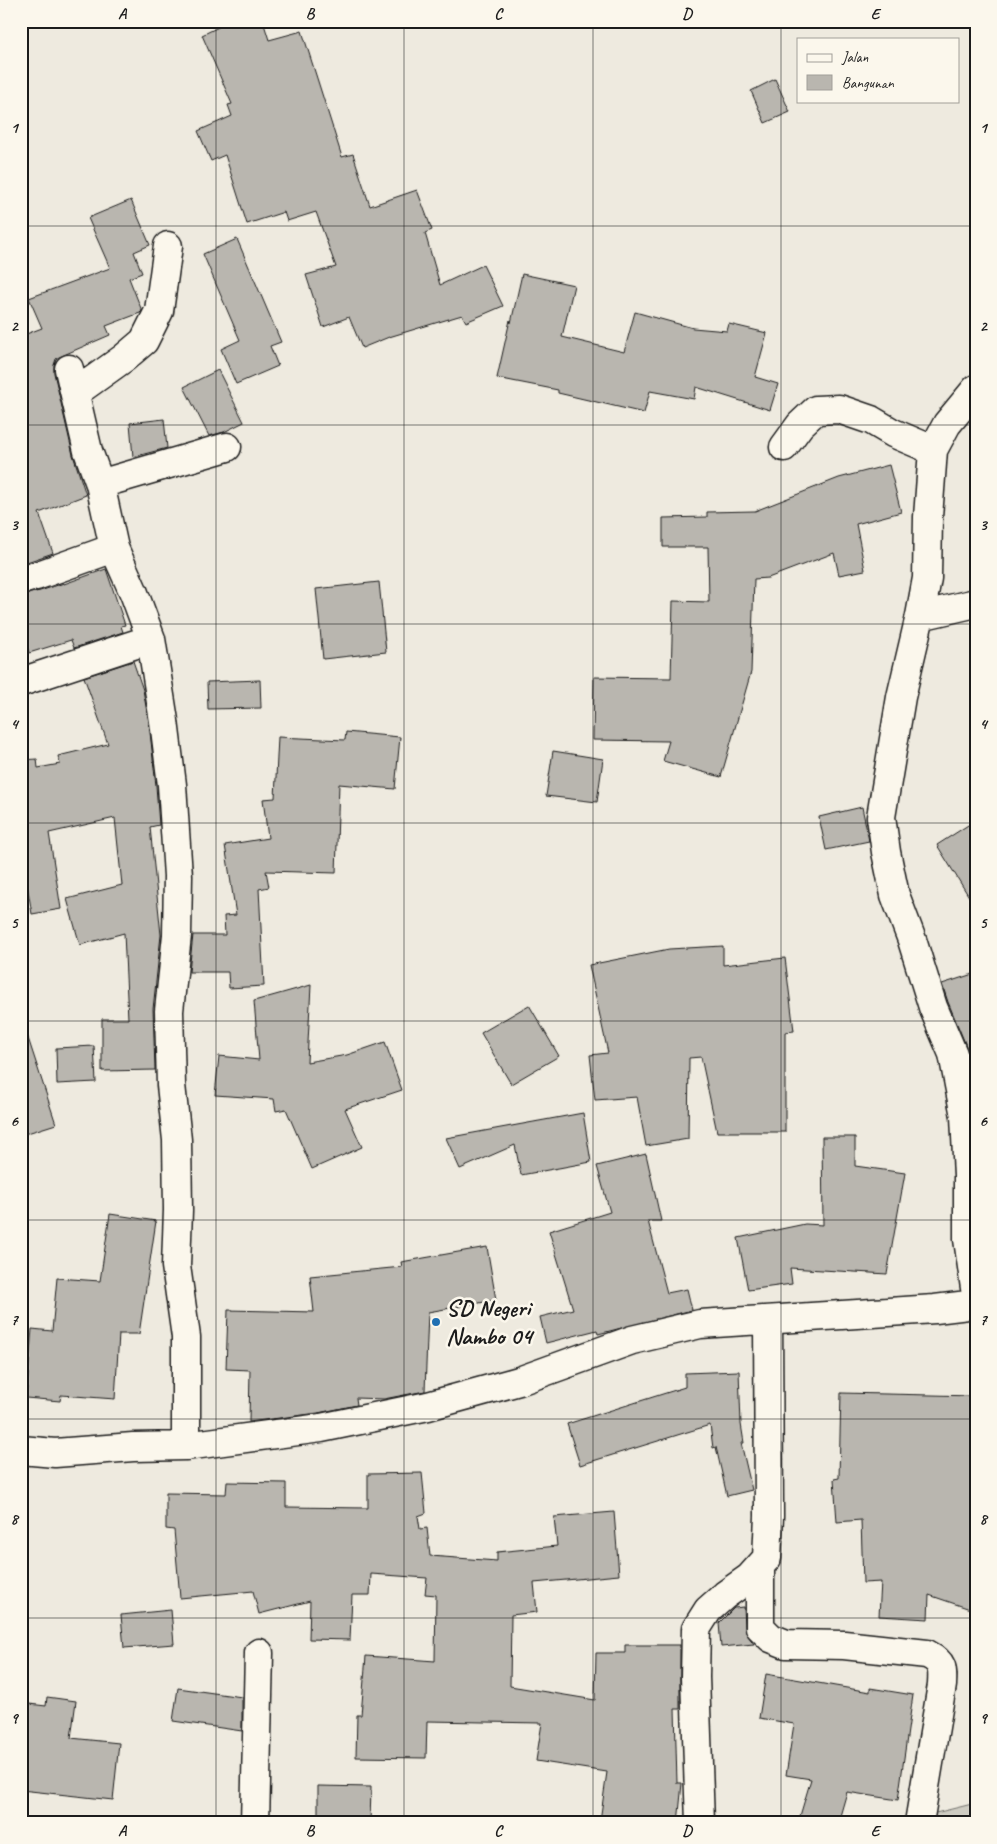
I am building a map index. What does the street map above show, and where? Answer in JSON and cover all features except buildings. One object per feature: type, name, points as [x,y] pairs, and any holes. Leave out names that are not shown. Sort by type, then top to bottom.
[{"type":"street","points":[[168,246],[159,311],[144,341],[124,358],[72,381],[88,451],[100,484],[114,548],[134,593],[151,639],[172,785],[178,876],[177,935],[170,1020],[171,1085],[177,1140],[178,1210],[176,1266],[186,1337],[186,1446]]},
{"type":"street","points":[[976,389],[947,424],[933,450],[928,517],[927,578],[901,697],[881,817],[895,895],[912,940],[933,1007],[953,1054],[965,1116],[968,1176],[968,1239],[976,1295]]},
{"type":"street","points":[[784,447],[800,426],[816,410],[839,408],[872,420],[893,432],[933,450]]},
{"type":"street","points":[[100,484],[227,447]]},
{"type":"street","points":[[21,580],[114,548]]},
{"type":"street","points":[[920,616],[976,603]]},
{"type":"street","points":[[21,682],[151,639]]},
{"type":"street","points":[[21,1450],[55,1453],[133,1447],[186,1446],[321,1428],[428,1406],[519,1381],[632,1340],[700,1324],[935,1309],[976,1304]]},
{"type":"street","points":[[700,1823],[695,1677],[696,1630],[708,1610],[725,1595],[750,1578],[767,1558],[768,1320]]},
{"type":"street","points":[[760,1566],[760,1627],[771,1638],[786,1644],[844,1645],[927,1654],[938,1660],[943,1671],[942,1685],[919,1823]]},
{"type":"street","points":[[254,1823],[259,1653]]},
{"type":"shaded area","points":[[976,1803],[976,1823],[895,1823]]},
{"type":"place","name":"SD Negeri Nambo 04","points":[[436,1322]]}]
